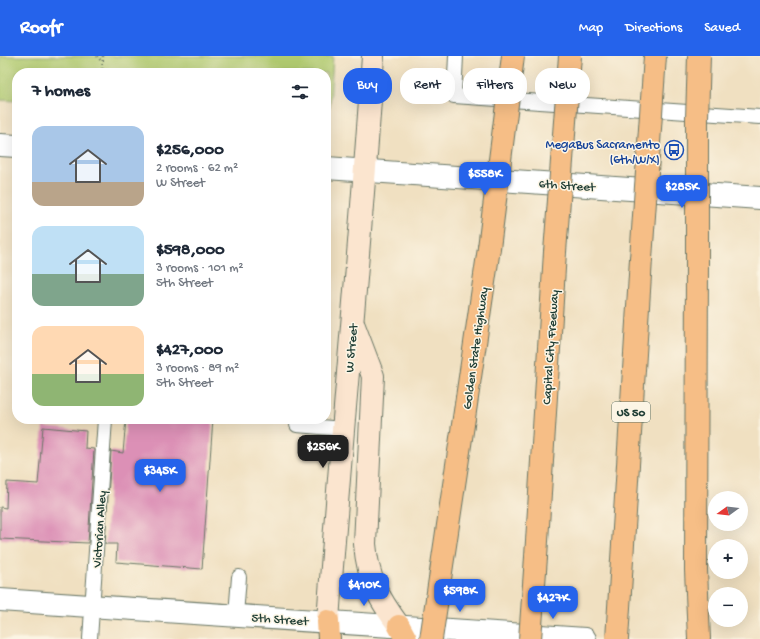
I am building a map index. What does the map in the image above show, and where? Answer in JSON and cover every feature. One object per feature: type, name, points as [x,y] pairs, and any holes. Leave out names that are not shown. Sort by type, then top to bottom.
[{"type":"highway","name":"Golden State Highway","points":[[431,639],[489,248],[513,56]]},
{"type":"highway","name":"Capital City Freeway","points":[[530,639],[555,252],[570,56]]},
{"type":"highway","name":"US 50","points":[[617,639],[655,56]]},
{"type":"highway","points":[[699,56],[697,118],[696,570],[699,639]]},
{"type":"main road","name":"W Street","points":[[326,633],[366,170],[373,56]]},
{"type":"main road","points":[[352,319],[373,376],[365,544],[367,568],[376,590],[402,632]]},
{"type":"street","points":[[0,145],[12,146]]},
{"type":"street","name":"6th Street","points":[[331,168],[760,198]]},
{"type":"street","name":"5th Street","points":[[0,600],[236,615],[326,633],[402,632],[585,639]]},
{"type":"lane","points":[[456,56],[454,96],[760,117]]},
{"type":"lane","name":"Victorian Alley","points":[[90,639],[105,424]]},
{"type":"lane","points":[[297,425],[343,429]]},
{"type":"lane","points":[[236,615],[239,577]]},
{"type":"path","points":[[97,56],[102,63]]},
{"type":"path","points":[[102,68],[103,56]]},
{"type":"green space","points":[[0,56],[333,56],[331,89],[331,68],[12,68],[12,101],[0,100]]},
{"type":"building","points":[[126,424],[213,424],[202,569],[116,562],[117,544],[105,544],[111,451],[123,453]]},
{"type":"building","points":[[43,427],[86,431],[85,448],[94,449],[88,543],[0,539],[0,507],[6,508],[7,482],[38,484]]},
{"type":"place","name":"MegaBus Sacramento (6th/W/X)","points":[[674,150]]}]
